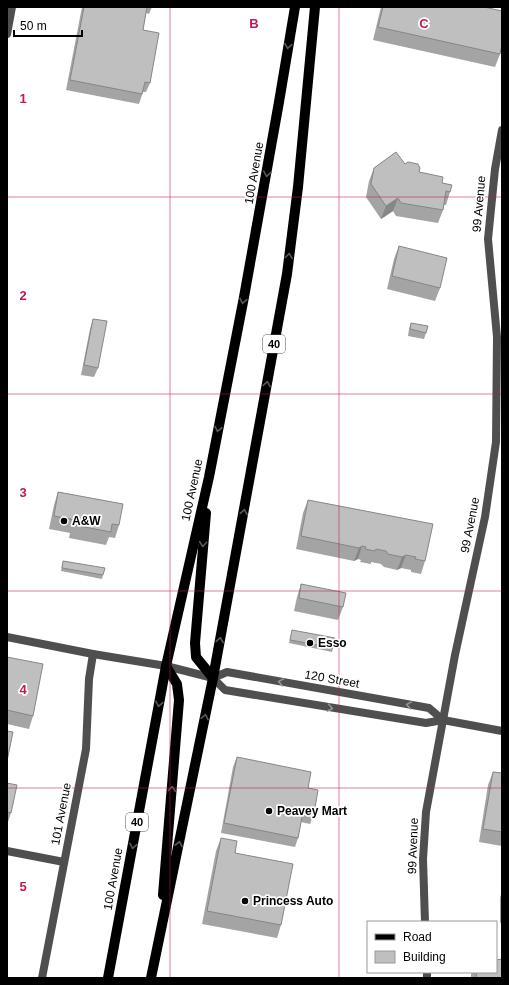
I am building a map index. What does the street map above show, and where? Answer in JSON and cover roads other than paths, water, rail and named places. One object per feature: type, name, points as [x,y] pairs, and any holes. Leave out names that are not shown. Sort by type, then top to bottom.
[{"type":"main road","name":"100 Avenue","points":[[108,978],[166,666],[209,477],[262,201],[295,7]]},
{"type":"main road","name":"40","points":[[152,978],[214,678],[286,274],[298,187],[315,7]]},
{"type":"main road","points":[[209,477],[195,643],[196,657],[214,678]]},
{"type":"main road","points":[[159,939],[179,700],[178,684],[166,666]]},
{"type":"street","points":[[7,34],[12,7]]},
{"type":"street","name":"99 Avenue","points":[[425,921],[423,859],[426,812],[443,720],[485,517],[496,442],[500,337],[488,239],[495,169],[502,130]]},
{"type":"street","name":"120 Street","points":[[7,637],[93,654],[166,666],[214,678],[225,690],[426,723],[443,720],[502,731]]},
{"type":"street","name":"101 Avenue","points":[[42,978],[86,749],[89,679],[93,654]]},
{"type":"street","name":"120 Street","points":[[214,678],[227,672],[429,708],[443,720]]},
{"type":"street","points":[[7,851],[64,862]]},
{"type":"place","name":"A&W","points":[[64,521]]},
{"type":"place","name":"Esso","points":[[310,643]]},
{"type":"place","name":"Peavey Mart","points":[[269,811]]},
{"type":"place","name":"Princess Auto","points":[[245,901]]}]
